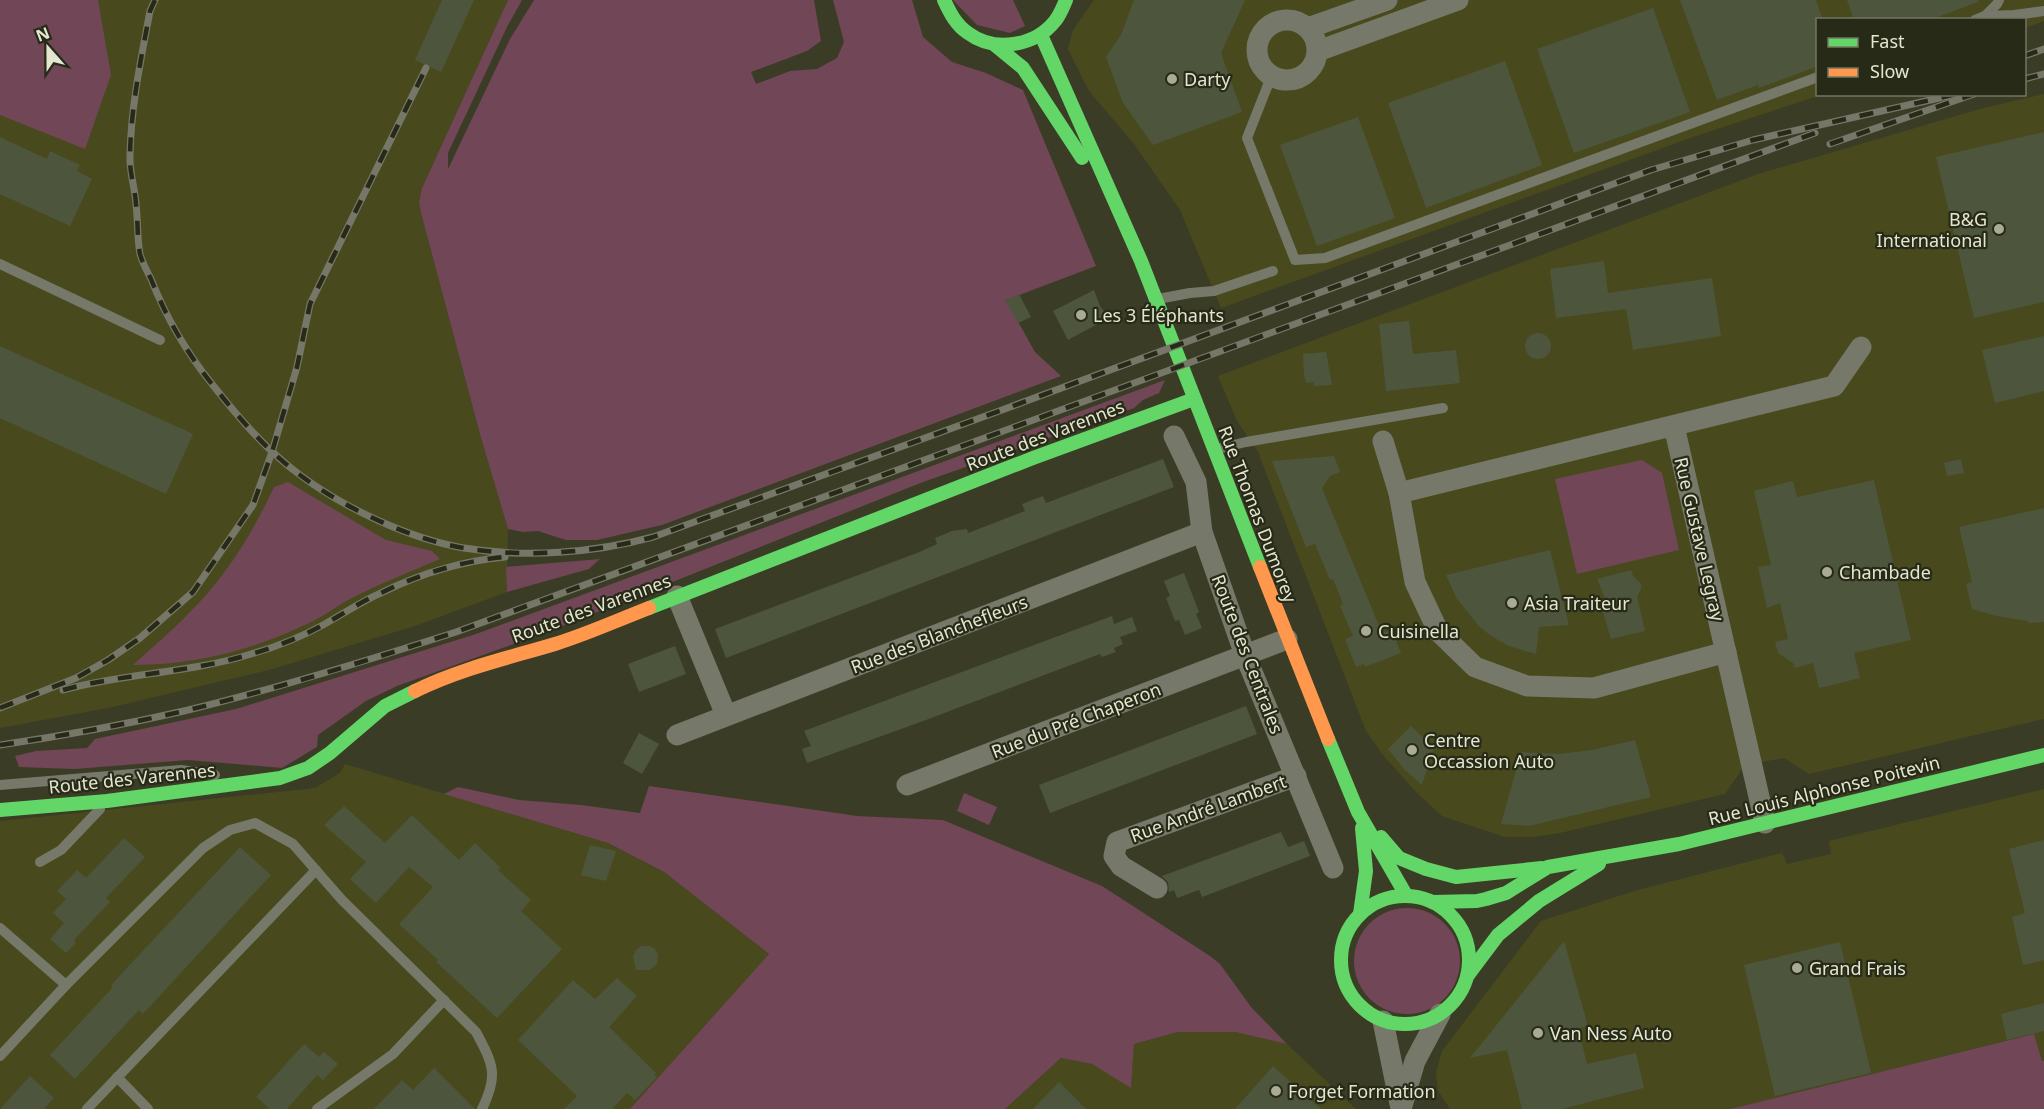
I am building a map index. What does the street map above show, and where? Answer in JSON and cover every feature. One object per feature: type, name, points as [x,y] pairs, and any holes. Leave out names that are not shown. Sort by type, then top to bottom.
[{"type":"street","points":[[944,0],[947,10],[958,27],[975,39],[994,45],[1018,45],[1041,35],[1055,21],[1066,0]]},
{"type":"street","points":[[1308,28],[1387,0]]},
{"type":"street","points":[[1318,51],[1458,0]]},
{"type":"street","points":[[1289,20],[1296,21],[1314,34],[1318,51],[1313,68],[1299,78],[1285,81],[1263,70],[1258,61],[1257,51],[1258,41],[1270,25],[1289,20]]},
{"type":"street","name":"Rue Thomas Dumorey","points":[[1041,35],[1128,229],[1287,639],[1358,812],[1406,895]]},
{"type":"street","name":"Rue Thomas Dumorey","points":[[994,45],[1023,68],[1128,229]]},
{"type":"street","points":[[1399,493],[1834,386],[1861,347]]},
{"type":"street","name":"Route des Varennes","points":[[1,814],[255,782],[308,768],[330,753],[385,706],[429,684],[558,643],[1022,462],[1194,399]]},
{"type":"street","name":"Rue Gustave Legray","points":[[1674,426],[1765,824]]},
{"type":"street","name":"Route des Centrales","points":[[1174,436],[1196,482],[1202,532],[1245,655],[1333,868]]},
{"type":"street","points":[[1383,441],[1399,493],[1415,582],[1438,631],[1475,667],[1527,687],[1594,688],[1725,652]]},
{"type":"street","name":"Rue des Blanchefleurs","points":[[677,735],[1202,532]]},
{"type":"street","points":[[677,596],[726,715]]},
{"type":"street","name":"Rue du Pré Chaperon","points":[[908,785],[1287,639]]},
{"type":"street","name":"Rue Louis Alphonse Poitevin","points":[[1433,902],[1477,901],[1506,893],[1548,867],[1679,844],[2044,755]]},
{"type":"street","name":"Rue André Lambert","points":[[1157,888],[1120,866],[1113,856],[1117,842],[1296,776]]},
{"type":"street","points":[[1358,812],[1399,858],[1426,869],[1456,877],[1548,867]]},
{"type":"street","name":"Rue Thomas Dumorey","points":[[1358,812],[1366,850],[1367,872],[1366,889],[1360,914]]},
{"type":"street","name":"Rue Louis Alphonse Poitevin","points":[[1468,975],[1498,935],[1539,901],[1612,856]]},
{"type":"street","points":[[1401,1108],[1414,1061],[1440,1014],[1458,997],[1468,975],[1470,953],[1464,932],[1451,914],[1433,902],[1406,895],[1381,900],[1360,914],[1347,932],[1341,952],[1342,974],[1350,994],[1364,1010],[1383,1021],[1412,1024],[1440,1014]]},
{"type":"street","points":[[1383,1021],[1401,1108]]},
{"type":"lane","points":[[1980,18],[1999,0]]},
{"type":"lane","points":[[1980,18],[2044,11]]},
{"type":"lane","points":[[1271,76],[1247,138],[1295,260],[1325,258],[1816,78]]},
{"type":"lane","points":[[0,264],[160,340]]},
{"type":"lane","points":[[1155,300],[1214,291],[1273,271]]},
{"type":"lane","points":[[1213,450],[1246,442],[1443,408]]},
{"type":"lane","points":[[0,785],[181,770],[255,782]]},
{"type":"lane","points":[[40,862],[61,850],[107,801]]},
{"type":"lane","points":[[0,1056],[66,985],[203,848],[230,830],[255,823],[293,844],[342,900],[476,1032],[489,1056],[493,1074],[490,1091],[482,1109]]},
{"type":"lane","points":[[87,1109],[316,870]]},
{"type":"lane","points":[[0,928],[66,985]]},
{"type":"lane","points":[[317,1109],[393,1054],[444,1000]]},
{"type":"lane","points":[[117,1077],[148,1109]]},
{"type":"shaded area","points":[[0,0],[508,0],[422,188],[419,202],[481,438],[508,529],[507,592],[415,626],[269,670],[108,708],[0,728]]},
{"type":"shaded area","points":[[0,0],[98,0],[111,75],[85,149],[0,115]]},
{"type":"shaded area","points":[[508,0],[522,0],[448,153],[448,169],[510,39],[534,0],[814,0],[821,41],[807,51],[751,72],[756,84],[790,71],[817,69],[837,58],[844,42],[833,0],[912,0],[923,37],[952,62],[986,73],[1023,90],[1096,266],[1006,300],[1035,352],[1061,376],[662,525],[597,540],[566,540],[538,531],[523,532],[508,529],[481,438],[419,202],[422,188]]},
{"type":"shaded area","points":[[953,0],[1013,0],[1025,26],[1010,33],[977,25]]},
{"type":"shaded area","points":[[1094,0],[2044,0],[2044,21],[2026,28],[2026,18],[1816,18],[1816,96],[1818,96],[1693,137],[1221,308],[1180,210],[1134,144],[1089,91],[1068,49],[1073,30]]},
{"type":"shaded area","points":[[2044,94],[2044,719],[1809,774],[1784,758],[1745,765],[1725,794],[1560,833],[1533,837],[1505,837],[1442,816],[1417,793],[1383,755],[1366,731],[1258,452],[1237,421],[1218,376],[1758,174],[1980,109]]},
{"type":"shaded area","points":[[1165,380],[1159,393],[1143,400],[1134,408],[923,482],[547,632],[397,686],[366,701],[318,735],[317,747],[282,768],[188,760],[75,769],[19,767],[15,756],[36,751],[87,748],[95,739],[236,709],[476,634]]},
{"type":"shaded area","points":[[1642,460],[1662,473],[1679,550],[1577,574],[1555,479]]},
{"type":"shaded area","points":[[288,482],[386,540],[432,551],[440,559],[371,589],[314,621],[267,641],[201,659],[133,665],[181,621],[214,586],[247,538],[274,487]]},
{"type":"shaded area","points":[[600,559],[589,569],[507,592],[506,567]]},
{"type":"shaded area","points":[[345,764],[608,843],[664,872],[769,954],[630,1109],[0,1109],[0,821],[315,788],[340,773]]},
{"type":"shaded area","points":[[649,786],[857,816],[943,820],[1102,886],[1210,956],[1220,964],[1251,1007],[1287,1044],[1235,1032],[1178,1032],[1134,1044],[1131,1088],[1092,1064],[1061,1058],[1005,1109],[630,1109],[769,954],[664,872],[608,843],[444,794],[458,787],[519,800],[640,813]]},
{"type":"shaded area","points":[[2044,789],[2044,1061],[2042,1061],[2034,1034],[1730,1109],[1450,1109],[1438,1091],[1436,1073],[1442,1051],[1541,921],[1634,891],[1782,853],[1787,864],[1831,854],[1829,841]]},
{"type":"shaded area","points":[[964,793],[997,807],[989,825],[957,811]]},
{"type":"shaded area","points":[[1407,908],[1427,912],[1444,924],[1456,941],[1460,961],[1456,981],[1444,998],[1427,1010],[1407,1014],[1387,1010],[1370,998],[1358,981],[1354,961],[1358,941],[1370,924],[1387,912]]},
{"type":"shaded area","points":[[1178,1032],[1235,1032],[1287,1044],[1356,1109],[1005,1109],[1061,1058],[1092,1064],[1131,1087],[1134,1044]]},
{"type":"shaded area","points":[[2034,1034],[2042,1061],[2044,1061],[2044,1109],[1730,1109]]},
{"type":"building","points":[[442,0],[474,0],[441,72],[415,60]]},
{"type":"building","name":"Darty","points":[[1134,0],[1245,0],[1221,53],[1242,112],[1153,145],[1123,103],[1106,57],[1121,35]]},
{"type":"building","points":[[1680,0],[1816,0],[1822,18],[1816,18],[1816,67],[1759,88],[1758,85],[1717,100]]},
{"type":"building","points":[[1847,0],[1978,0],[1978,2],[1935,18],[1853,18]]},
{"type":"building","points":[[1653,8],[1690,112],[1574,153],[1537,49]]},
{"type":"building","points":[[1505,61],[1542,165],[1426,208],[1388,103]]},
{"type":"building","points":[[1358,117],[1395,218],[1317,246],[1280,145]]},
{"type":"building","name":"B&G International","points":[[2044,132],[2044,302],[1974,318],[1936,157]]},
{"type":"building","points":[[0,137],[47,159],[50,151],[80,165],[77,171],[92,179],[70,226],[0,194]]},
{"type":"building","points":[[1604,261],[1608,293],[1712,278],[1721,336],[1633,350],[1626,309],[1556,318],[1550,269]]},
{"type":"building","name":"Les 3 Éléphants","points":[[1094,290],[1100,306],[1109,318],[1068,340],[1053,311]]},
{"type":"building","points":[[1019,294],[1031,317],[1018,323],[1005,300]]},
{"type":"building","points":[[1409,321],[1413,354],[1456,350],[1460,383],[1386,391],[1379,324]]},
{"type":"building","points":[[1538,333],[1547,337],[1551,346],[1547,355],[1538,359],[1529,355],[1525,346],[1529,337]]},
{"type":"building","points":[[2044,336],[2044,391],[1995,403],[1982,350]]},
{"type":"building","points":[[0,346],[193,434],[166,494],[0,418]]},
{"type":"building","points":[[1326,352],[1332,385],[1314,386],[1314,382],[1306,383],[1303,354]]},
{"type":"building","points":[[1334,456],[1340,472],[1330,476],[1322,488],[1382,633],[1392,630],[1401,653],[1365,667],[1364,664],[1356,667],[1345,639],[1353,636],[1340,606],[1343,604],[1333,579],[1330,580],[1315,544],[1306,547],[1272,461]]},
{"type":"building","points":[[1163,459],[1174,487],[726,658],[715,629],[917,553],[937,544],[935,538],[952,531],[967,529],[968,533],[1025,511],[1022,504],[1043,496],[1046,503]]},
{"type":"building","points":[[1961,459],[1964,473],[1947,476],[1944,463]]},
{"type":"building","name":"Chambade","points":[[1874,480],[1911,640],[1854,653],[1860,678],[1819,688],[1813,663],[1795,668],[1793,663],[1778,653],[1775,642],[1788,639],[1780,603],[1767,608],[1758,567],[1771,565],[1754,491],[1793,481],[1797,497]]},
{"type":"building","points":[[2044,508],[2044,622],[2028,623],[2028,621],[1996,616],[1972,609],[1966,584],[1972,582],[1959,527]]},
{"type":"building","name":"Asia Traiteur","points":[[1550,550],[1569,625],[1539,627],[1536,654],[1509,646],[1479,626],[1457,599],[1446,575]]},
{"type":"building","points":[[1631,570],[1633,576],[1641,584],[1637,597],[1645,631],[1611,639],[1602,609],[1609,608],[1597,579]]},
{"type":"building","points":[[1184,573],[1199,612],[1196,614],[1202,628],[1185,635],[1179,620],[1175,621],[1166,598],[1170,596],[1164,581]]},
{"type":"building","points":[[1112,616],[1114,624],[1132,617],[1137,631],[1120,637],[1123,644],[1114,648],[1116,652],[1102,657],[1100,654],[807,763],[802,749],[811,746],[804,731]]},
{"type":"building","points":[[675,646],[686,674],[639,692],[628,664]]},
{"type":"building","points":[[1246,706],[1257,734],[1050,813],[1039,785]]},
{"type":"building","name":"Centre Occassion Auto","points":[[1411,726],[1434,748],[1422,785],[1404,769],[1388,749]]},
{"type":"building","points":[[639,733],[659,744],[642,774],[623,763]]},
{"type":"building","points":[[1635,740],[1651,797],[1529,826],[1501,824],[1521,752],[1558,754],[1592,750]]},
{"type":"building","points":[[344,806],[385,843],[412,815],[459,860],[475,843],[501,868],[498,870],[531,900],[521,911],[562,949],[497,1018],[436,962],[438,960],[399,924],[433,887],[409,867],[376,903],[350,879],[366,862],[324,825]]},
{"type":"building","points":[[1281,832],[1288,847],[1304,841],[1310,856],[1202,897],[1199,890],[1177,898],[1174,890],[1169,892],[1168,882],[1162,876]]},
{"type":"building","points":[[124,838],[145,857],[106,898],[110,902],[74,940],[76,943],[66,953],[50,939],[64,923],[53,913],[66,899],[57,891],[77,870],[86,878]]},
{"type":"building","points":[[2044,840],[2044,960],[2023,965],[2012,917],[2025,913],[2009,849]]},
{"type":"building","points":[[590,845],[616,851],[606,881],[581,875]]},
{"type":"building","points":[[240,847],[271,875],[143,1014],[139,1010],[75,1079],[50,1055],[113,987],[111,985]]},
{"type":"building","name":"Van Ness Auto","points":[[1564,941],[1588,1026],[1578,1028],[1587,1064],[1636,1053],[1644,1088],[1562,1109],[1522,1109],[1507,1050],[1470,1058]]},
{"type":"building","points":[[1840,942],[1871,1073],[1775,1096],[1744,965]]},
{"type":"building","points":[[641,946],[650,946],[658,955],[657,964],[650,970],[636,970],[633,956]]},
{"type":"building","points":[[617,978],[637,996],[609,1027],[656,1073],[654,1075],[657,1077],[635,1100],[627,1093],[612,1109],[564,1109],[577,1096],[518,1040],[573,980],[595,999]]},
{"type":"building","points":[[2044,1003],[2044,1031],[2007,1040],[2001,1014]]},
{"type":"building","points":[[304,1044],[319,1057],[324,1052],[338,1064],[323,1080],[317,1075],[287,1109],[270,1109],[256,1097]]},
{"type":"building","name":"Forget Formation","points":[[1273,1066],[1285,1077],[1321,1109],[1235,1109]]},
{"type":"building","points":[[434,1068],[475,1109],[374,1109],[402,1080],[413,1090]]},
{"type":"building","points":[[30,1076],[54,1098],[44,1109],[0,1109]]},
{"type":"building","points":[[1059,1082],[1086,1109],[1033,1109]]},
{"type":"railway","points":[[155,0],[150,11],[137,83],[132,119],[130,167],[141,257],[163,307],[185,347],[212,384],[253,432],[276,455],[317,487],[378,521],[400,530],[443,544],[511,553],[583,550],[653,537],[1651,170],[1753,140],[1948,96]]},
{"type":"railway","points":[[2026,55],[2044,49]]},
{"type":"railway","points":[[0,708],[76,678],[140,638],[193,592],[253,505],[272,452],[297,367],[310,304],[426,68]]},
{"type":"railway","points":[[2026,78],[2044,74]]},
{"type":"railway","points":[[1830,144],[1968,96]]},
{"type":"railway","points":[[0,745],[115,726],[184,711],[321,674],[456,632],[1815,133]]},
{"type":"railway","points":[[63,690],[86,684],[205,665],[260,651],[306,634],[368,599],[412,579],[458,565],[505,557]]},
{"type":"traffic: fast","points":[[944,0],[964,30],[979,39],[1002,45],[1026,41],[1047,30],[1057,19],[1066,0]]},
{"type":"traffic: fast","points":[[1041,35],[1141,261],[1260,567]]},
{"type":"traffic: fast","points":[[995,45],[1023,68],[1082,158]]},
{"type":"traffic: fast","points":[[649,608],[1033,458],[1194,399]]},
{"type":"traffic: fast","points":[[0,810],[107,801],[280,778],[308,768],[330,753],[385,706],[415,691]]},
{"type":"traffic: fast","points":[[1328,739],[1358,812],[1406,895]]},
{"type":"traffic: fast","points":[[1433,902],[1486,899],[1506,893],[1548,867],[1679,844],[2044,755]]},
{"type":"traffic: fast","points":[[1360,914],[1366,871],[1362,828]]},
{"type":"traffic: fast","points":[[1381,837],[1399,858],[1426,869],[1456,877],[1542,868]]},
{"type":"traffic: fast","points":[[1468,975],[1498,935],[1539,901],[1599,864]]},
{"type":"traffic: fast","points":[[1405,896],[1429,901],[1450,915],[1464,936],[1469,960],[1464,984],[1450,1005],[1429,1019],[1405,1024],[1381,1019],[1360,1005],[1346,984],[1341,960],[1346,936],[1360,915],[1381,901],[1405,896]]},
{"type":"traffic: slow","points":[[1260,567],[1328,739]]},
{"type":"traffic: slow","points":[[415,691],[466,670],[567,640],[649,608]]},
{"type":"place","name":"Darty","points":[[1172,79]]},
{"type":"place","name":"B&G International","points":[[1999,229]]},
{"type":"place","name":"Les 3 Éléphants","points":[[1081,315]]},
{"type":"place","name":"Chambade","points":[[1827,572]]},
{"type":"place","name":"Asia Traiteur","points":[[1512,603]]},
{"type":"place","name":"Cuisinella","points":[[1366,631]]},
{"type":"place","name":"Centre Occassion Auto","points":[[1412,750]]},
{"type":"place","name":"Grand Frais","points":[[1797,968]]},
{"type":"place","name":"Van Ness Auto","points":[[1538,1033]]},
{"type":"place","name":"Forget Formation","points":[[1276,1091]]}]
